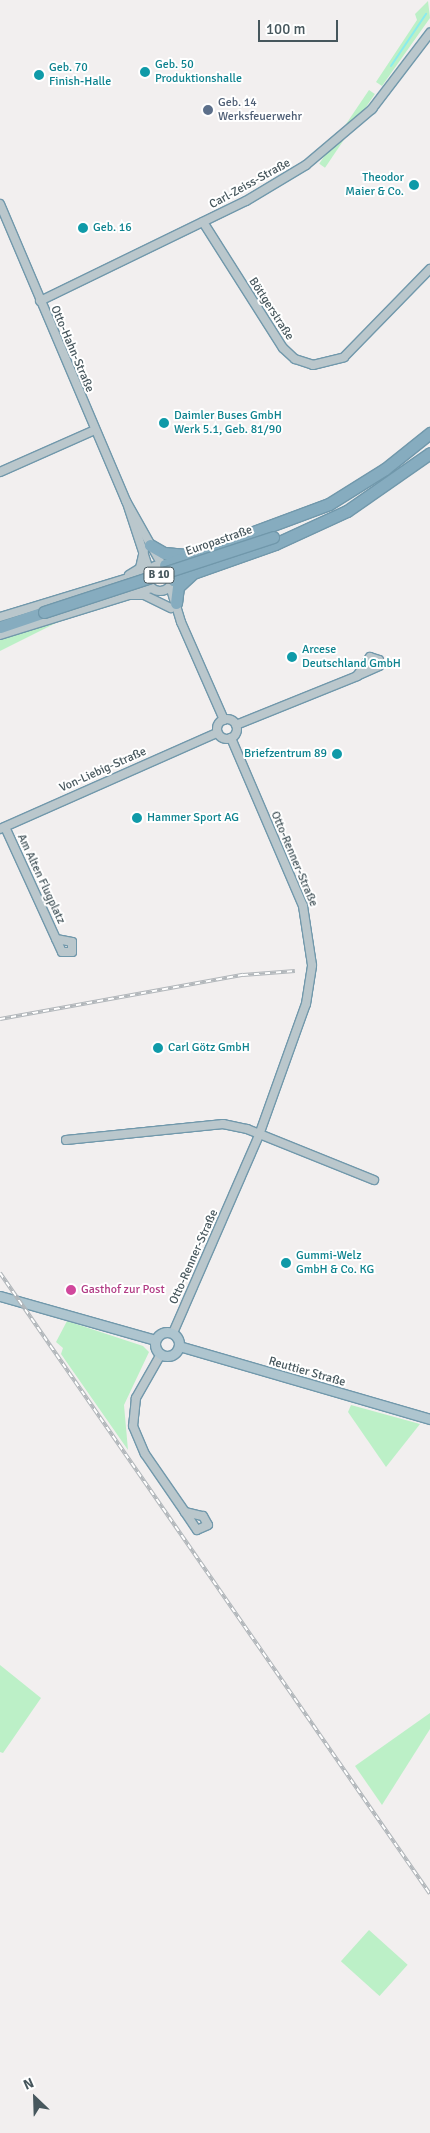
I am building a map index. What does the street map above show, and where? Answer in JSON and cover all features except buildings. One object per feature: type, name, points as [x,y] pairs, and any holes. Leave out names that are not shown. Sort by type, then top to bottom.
[{"type":"highway","points":[[164,565],[196,555],[329,504],[385,470],[430,433]]},
{"type":"highway","name":"Europastraße","points":[[0,627],[273,537],[361,494],[430,444]]},
{"type":"highway","name":"B 10","points":[[172,583],[204,569],[275,544],[347,511],[430,453]]},
{"type":"highway","points":[[147,547],[172,556],[196,555]]},
{"type":"highway","name":"B 10","points":[[173,606],[182,582],[204,569]]},
{"type":"main road","points":[[0,1296],[155,1340]]},
{"type":"main road","points":[[161,1333],[173,1333],[179,1346],[171,1355],[161,1354],[155,1340],[161,1333]]},
{"type":"main road","name":"Reuttier Straße","points":[[179,1346],[430,1419]]},
{"type":"street","name":"Carl-Zeiss-Straße","points":[[40,301],[203,222],[280,181],[347,134],[388,91],[430,34]]},
{"type":"street","name":"Otto-Hahn-Straße","points":[[0,204],[126,501],[147,547],[164,565],[172,583]]},
{"type":"street","name":"Böttgerstraße","points":[[203,222],[284,348],[295,359],[313,365],[344,357],[430,269]]},
{"type":"street","points":[[0,472],[95,430]]},
{"type":"street","name":"Otto-Hahn-Straße","points":[[147,547],[149,571],[155,589]]},
{"type":"street","points":[[116,580],[137,571],[147,547]]},
{"type":"street","points":[[149,571],[164,565]]},
{"type":"street","name":"B 10","points":[[0,617],[149,571]]},
{"type":"street","points":[[0,635],[122,596],[155,589],[172,583],[173,606]]},
{"type":"street","points":[[155,589],[173,606],[224,720],[236,725],[357,676]]},
{"type":"street","points":[[122,596],[144,595],[173,606]]},
{"type":"street","points":[[224,720],[217,733],[222,738],[232,738],[236,725]]},
{"type":"street","name":"Von-Liebig-Straße","points":[[2,828],[217,733]]},
{"type":"street","name":"Otto-Renner-Straße","points":[[173,1333],[259,1135],[306,1004],[312,950],[303,906],[232,738]]},
{"type":"street","name":"Am Alten Flugplatz","points":[[2,828],[56,939]]},
{"type":"street","points":[[66,1140],[207,1124],[259,1135],[374,1180]]},
{"type":"street","points":[[161,1354],[136,1398],[133,1426],[145,1454],[184,1512]]},
{"type":"green space","points":[[428,1],[430,18],[382,86],[376,82],[417,20],[415,14]]},
{"type":"green space","points":[[369,90],[375,94],[325,168],[319,164]]},
{"type":"green space","points":[[59,619],[60,621],[0,651],[0,638]]},
{"type":"green space","points":[[67,1321],[143,1346],[149,1352],[124,1405],[128,1450],[61,1354],[63,1348],[56,1342]]},
{"type":"green space","points":[[351,1405],[420,1424],[386,1467],[348,1412]]},
{"type":"green space","points":[[0,1665],[41,1698],[3,1753],[0,1752]]},
{"type":"green space","points":[[430,1713],[430,1729],[382,1805],[355,1766]]},
{"type":"green space","points":[[369,1930],[408,1965],[380,1996],[341,1961]]},
{"type":"waterway","points":[[391,66],[426,14]]},
{"type":"railway","points":[[0,1019],[243,975],[295,971]]},
{"type":"railway","points":[[0,1273],[430,1894]]},
{"type":"place","name":"Geb. 50 Produktionshalle","points":[[145,72]]},
{"type":"place","name":"Geb. 70 Finish-Halle","points":[[39,75]]},
{"type":"place","name":"Geb. 14 Werksfeuerwehr","points":[[208,110]]},
{"type":"place","name":"Theodor Maier & Co.","points":[[414,185]]},
{"type":"place","name":"Geb. 16","points":[[83,228]]},
{"type":"place","name":"Daimler Buses GmbH Werk 5.1, Geb. 81/90","points":[[164,423]]},
{"type":"place","name":"Arcese Deutschland GmbH","points":[[292,657]]},
{"type":"place","name":"Briefzentrum 89","points":[[337,754]]},
{"type":"place","name":"Hammer Sport AG","points":[[137,818]]},
{"type":"place","name":"Carl Götz GmbH","points":[[158,1048]]},
{"type":"place","name":"Gummi-Welz GmbH & Co. KG","points":[[286,1263]]},
{"type":"place","name":"Gasthof zur Post","points":[[71,1290]]}]
